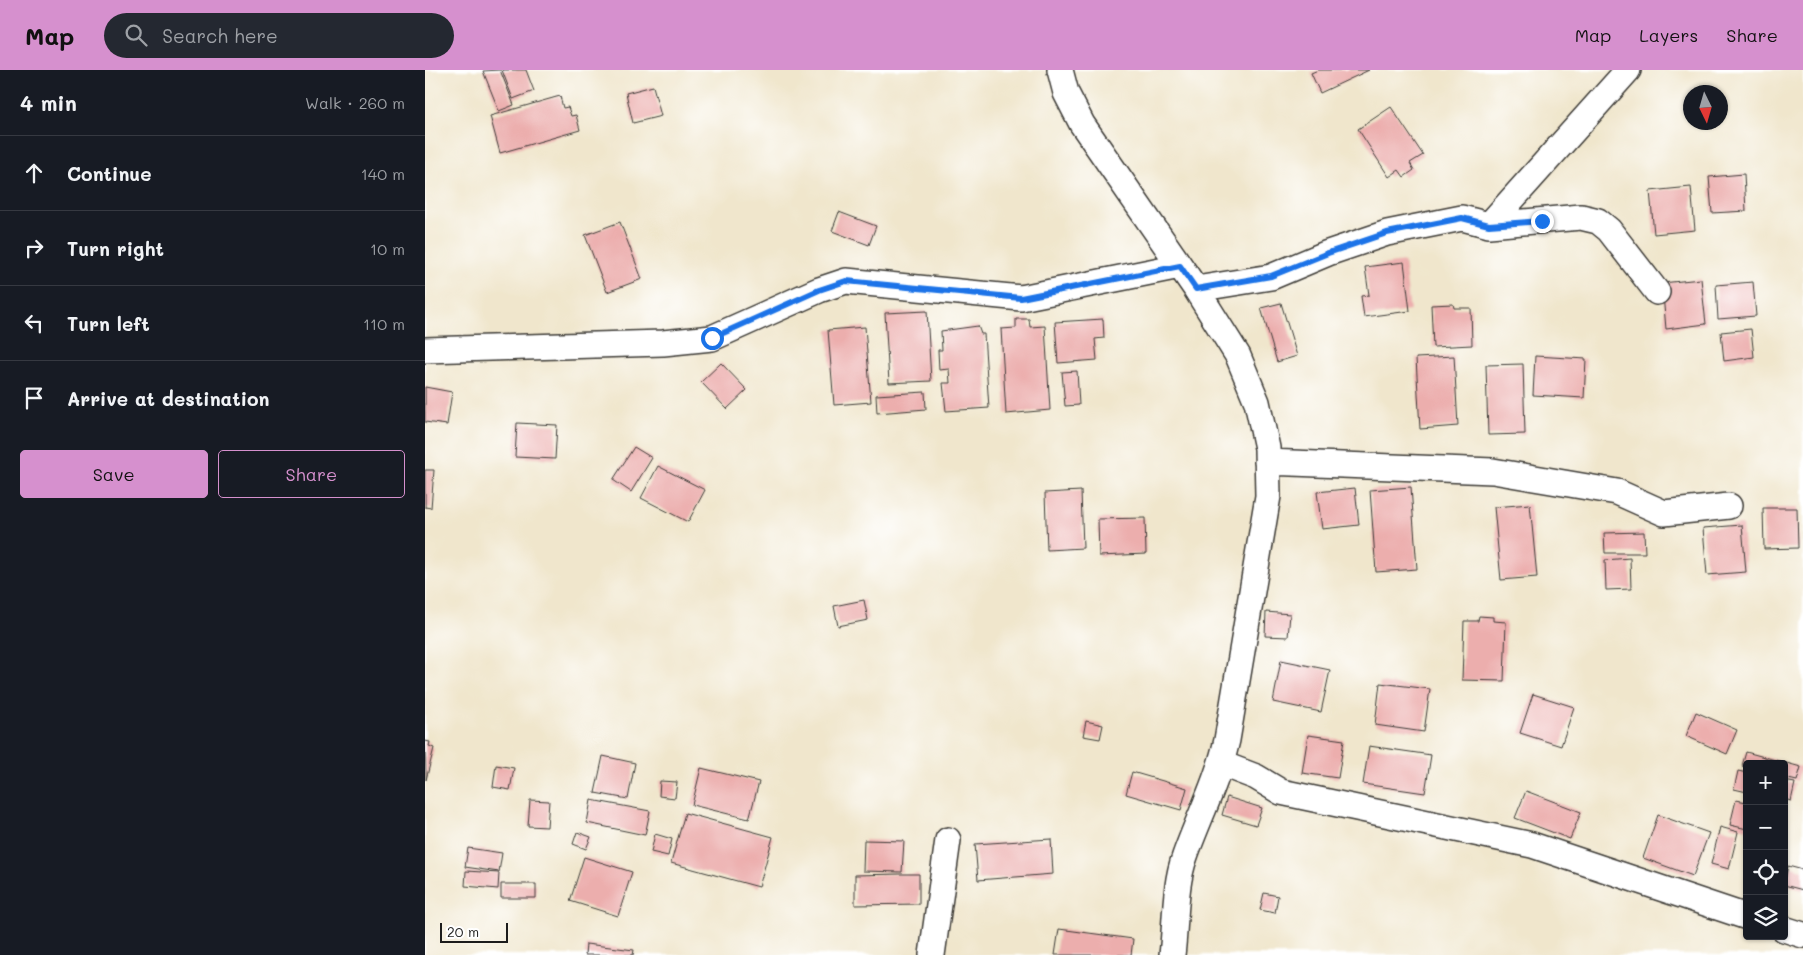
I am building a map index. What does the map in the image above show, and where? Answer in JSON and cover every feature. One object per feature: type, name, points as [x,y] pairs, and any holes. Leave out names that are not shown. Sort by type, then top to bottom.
[{"type":"street","points":[[1060,70],[1066,93],[1082,124],[1196,289],[1238,356],[1257,402],[1267,448],[1268,496],[1222,764],[1183,864],[1172,955]]},
{"type":"street","points":[[1489,225],[1628,70]]},
{"type":"street","points":[[1196,289],[1271,276],[1328,253],[1387,233],[1462,218],[1489,225],[1581,217],[1598,221],[1609,230],[1657,292]]},
{"type":"street","points":[[425,350],[663,343],[712,338],[819,290],[846,281],[1021,298],[1180,266]]},
{"type":"street","points":[[1267,462],[1493,471],[1617,492],[1664,513],[1729,506]]},
{"type":"street","points":[[1222,764],[1256,777],[1281,792],[1532,845],[1743,916]]},
{"type":"street","points":[[931,955],[948,840]]},
{"type":"building","points":[[500,70],[514,105],[499,111],[483,71]]},
{"type":"building","points":[[502,70],[526,70],[534,91],[513,99]]},
{"type":"building","points":[[1318,70],[1369,70],[1320,93],[1311,73]]},
{"type":"building","points":[[653,86],[661,116],[633,123],[626,93]]},
{"type":"building","points":[[560,96],[563,108],[568,107],[571,116],[576,115],[580,130],[500,153],[490,116]]},
{"type":"building","points":[[1391,107],[1423,155],[1410,163],[1414,170],[1404,177],[1399,170],[1389,177],[1358,129]]},
{"type":"building","points":[[1744,174],[1746,211],[1712,213],[1709,177]]},
{"type":"building","points":[[1691,187],[1695,230],[1654,234],[1650,191]]},
{"type":"building","points":[[839,212],[876,226],[869,245],[832,231]]},
{"type":"building","points":[[620,222],[642,279],[607,292],[585,235]]},
{"type":"building","points":[[1404,262],[1410,311],[1364,317],[1361,296],[1369,295],[1365,267]]},
{"type":"building","points":[[1701,279],[1706,324],[1666,329],[1662,283]]},
{"type":"building","points":[[1753,282],[1756,316],[1718,319],[1716,285]]},
{"type":"building","points":[[1281,303],[1297,356],[1277,362],[1261,308]]},
{"type":"building","points":[[1453,304],[1454,308],[1471,308],[1472,345],[1433,347],[1431,305]]},
{"type":"building","points":[[927,311],[931,381],[889,383],[885,313]]},
{"type":"building","points":[[1016,319],[1029,319],[1030,327],[1045,326],[1050,410],[1006,414],[1001,329],[1016,328]]},
{"type":"building","points":[[1103,319],[1104,338],[1095,339],[1097,360],[1058,363],[1055,322]]},
{"type":"building","points":[[978,326],[981,334],[984,334],[989,408],[946,411],[943,383],[950,383],[949,369],[939,370],[938,350],[942,350],[941,331]]},
{"type":"building","points":[[865,327],[871,402],[834,405],[828,330]]},
{"type":"building","points":[[1751,329],[1754,357],[1724,361],[1721,332]]},
{"type":"building","points":[[1454,356],[1458,426],[1420,429],[1416,358]]},
{"type":"building","points":[[1535,356],[1586,359],[1584,398],[1533,395]]},
{"type":"building","points":[[721,363],[747,390],[727,409],[701,382]]},
{"type":"building","points":[[1523,364],[1525,434],[1488,435],[1486,365]]},
{"type":"building","points":[[1077,371],[1079,405],[1065,406],[1062,372]]},
{"type":"building","points":[[425,387],[452,392],[447,425],[425,422]]},
{"type":"building","points":[[925,392],[926,409],[877,413],[876,395]]},
{"type":"building","points":[[517,423],[557,425],[555,459],[515,457]]},
{"type":"building","points":[[634,447],[652,458],[631,492],[613,480]]},
{"type":"building","points":[[658,466],[705,490],[688,522],[641,498]]},
{"type":"building","points":[[425,470],[434,470],[431,508],[425,507]]},
{"type":"building","points":[[1411,487],[1417,569],[1376,572],[1370,490]]},
{"type":"building","points":[[1355,488],[1359,525],[1322,529],[1317,492]]},
{"type":"building","points":[[1081,491],[1083,548],[1047,550],[1045,493]]},
{"type":"building","points":[[1530,504],[1537,577],[1501,580],[1494,507]]},
{"type":"building","points":[[1763,508],[1797,508],[1798,548],[1764,549]]},
{"type":"building","points":[[1145,518],[1146,554],[1099,556],[1098,519]]},
{"type":"building","points":[[1742,525],[1746,572],[1707,575],[1703,528]]},
{"type":"building","points":[[1644,532],[1645,553],[1605,553],[1604,533]]},
{"type":"building","points":[[1630,558],[1631,589],[1606,590],[1605,560]]},
{"type":"building","points":[[864,600],[868,620],[838,626],[834,606]]},
{"type":"building","points":[[1266,612],[1290,614],[1288,637],[1265,636]]},
{"type":"building","points":[[1479,616],[1493,617],[1493,621],[1506,622],[1504,681],[1462,680],[1464,621],[1478,621]]},
{"type":"building","points":[[1281,660],[1330,670],[1321,712],[1273,702]]},
{"type":"building","points":[[1380,683],[1430,689],[1424,732],[1375,725]]},
{"type":"building","points":[[1533,694],[1574,707],[1561,746],[1520,733]]},
{"type":"building","points":[[1696,712],[1737,730],[1727,754],[1686,736]]},
{"type":"building","points":[[1086,721],[1103,725],[1100,739],[1083,736]]},
{"type":"building","points":[[1308,735],[1344,740],[1338,778],[1302,773]]},
{"type":"building","points":[[425,741],[430,742],[429,746],[434,748],[426,780]]},
{"type":"building","points":[[1369,746],[1431,755],[1425,793],[1363,784]]},
{"type":"building","points":[[1746,752],[1775,760],[1744,760]]},
{"type":"building","points":[[603,756],[635,763],[628,799],[595,793]]},
{"type":"building","points":[[1788,763],[1801,767],[1797,781],[1788,779]]},
{"type":"building","points":[[496,765],[514,768],[510,790],[493,787]]},
{"type":"building","points":[[701,768],[759,782],[749,819],[692,805]]},
{"type":"building","points":[[1738,771],[1743,772],[1743,791],[1734,789]]},
{"type":"building","points":[[1132,772],[1187,788],[1181,810],[1126,794]]},
{"type":"building","points":[[660,781],[677,782],[675,798],[659,796]]},
{"type":"building","points":[[1788,782],[1795,783],[1791,801],[1788,800]]},
{"type":"building","points":[[1526,791],[1581,812],[1570,839],[1515,818]]},
{"type":"building","points":[[1227,797],[1262,808],[1256,825],[1222,815]]},
{"type":"building","points":[[530,800],[549,801],[547,827],[528,826]]},
{"type":"building","points":[[591,800],[650,811],[645,835],[587,823]]},
{"type":"building","points":[[1736,800],[1743,801],[1743,828],[1730,825]]},
{"type":"building","points":[[685,813],[773,837],[759,887],[671,863]]},
{"type":"building","points":[[1658,815],[1709,833],[1693,876],[1643,858]]},
{"type":"building","points":[[1720,827],[1738,832],[1729,869],[1711,864]]},
{"type":"building","points":[[577,832],[591,837],[586,849],[573,844]]},
{"type":"building","points":[[655,834],[672,839],[668,856],[651,852]]},
{"type":"building","points":[[1051,839],[1053,874],[978,880],[975,844]]},
{"type":"building","points":[[864,840],[904,841],[902,872],[863,871]]},
{"type":"building","points":[[468,848],[502,853],[499,872],[465,867]]},
{"type":"building","points":[[584,857],[632,872],[618,916],[570,901]]},
{"type":"building","points":[[1788,866],[1803,870],[1803,890],[1788,886]]},
{"type":"building","points":[[466,871],[499,873],[498,889],[465,886]]},
{"type":"building","points":[[919,874],[919,904],[855,905],[855,875]]},
{"type":"building","points":[[501,884],[536,884],[536,898],[501,898]]},
{"type":"building","points":[[1264,893],[1278,896],[1275,913],[1260,910]]},
{"type":"building","points":[[1059,929],[1133,939],[1131,955],[1055,955]]},
{"type":"building","points":[[586,944],[634,950],[633,955],[585,955]]},
{"type":"route","points":[[712,338],[832,284],[846,281],[1021,298],[1180,266],[1196,289],[1271,276],[1328,253],[1387,233],[1462,218],[1489,225],[1542,221]]}]
